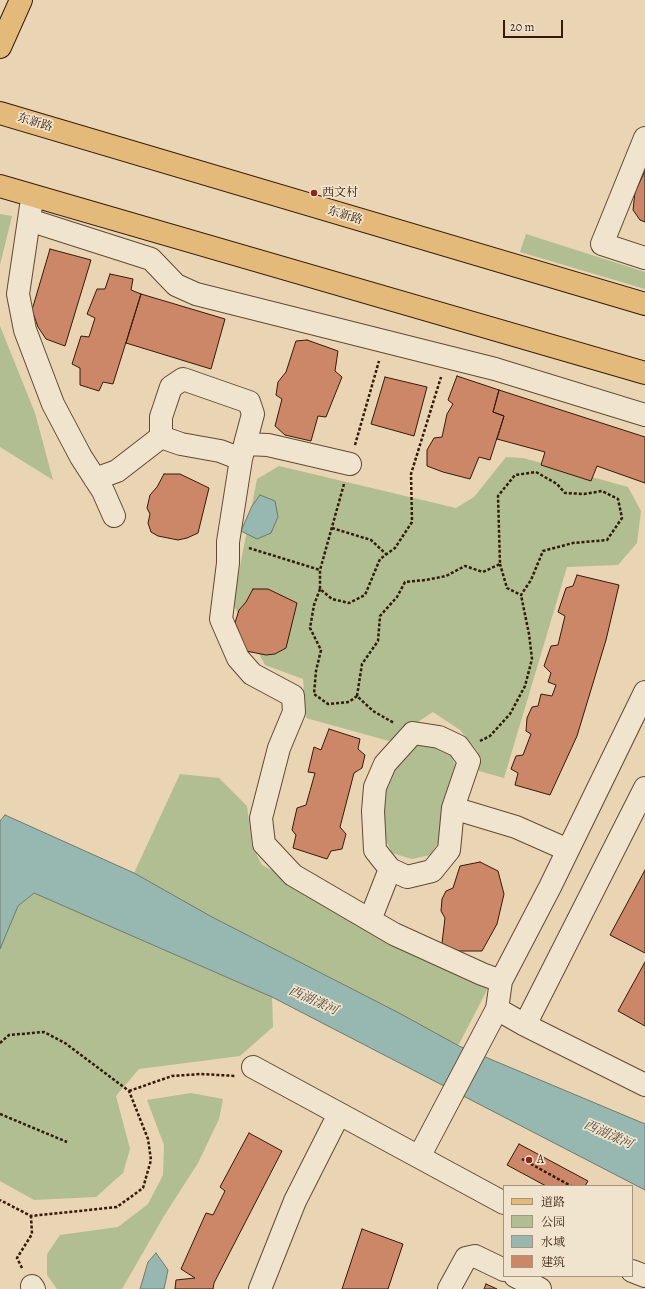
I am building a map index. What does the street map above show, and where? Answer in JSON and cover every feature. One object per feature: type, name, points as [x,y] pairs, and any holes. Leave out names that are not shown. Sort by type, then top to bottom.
[{"type":"main road","points":[[0,47],[21,0]]},
{"type":"main road","name":"东新路","points":[[0,113],[645,304]]},
{"type":"main road","points":[[0,186],[645,373]]},
{"type":"street","points":[[645,138],[602,244],[645,258]]},
{"type":"street","points":[[33,196],[18,294],[25,330],[53,404],[114,516]]},
{"type":"street","points":[[29,220],[151,259],[176,285],[196,294],[495,369],[645,415]]},
{"type":"street","points":[[161,437],[161,417],[171,387],[184,379],[249,402],[253,414],[243,452],[228,542],[228,563],[221,620],[238,658],[252,674],[293,696],[294,712],[279,748],[262,818],[264,844],[293,875],[394,934],[482,974],[501,981]]},
{"type":"street","points":[[95,479],[117,471],[161,437]]},
{"type":"street","points":[[161,437],[181,444],[220,451],[243,452],[268,444],[350,464]]},
{"type":"street","points":[[419,1157],[497,1009],[501,981],[568,850],[645,692]]},
{"type":"street","points":[[413,733],[439,737],[458,746],[462,751],[469,761],[453,808],[449,850],[432,870],[407,877],[390,869],[375,850],[373,811],[376,787],[385,764],[413,733]]},
{"type":"street","points":[[525,1025],[645,788]]},
{"type":"street","points":[[453,808],[516,827],[568,850]]},
{"type":"street","points":[[370,920],[390,869]]},
{"type":"street","points":[[497,1009],[525,1025],[645,1085]]},
{"type":"street","points":[[253,1067],[503,1202]]},
{"type":"street","points":[[260,1289],[295,1201],[339,1114]]},
{"type":"street","points":[[449,1289],[466,1258],[475,1256],[503,1270]]},
{"type":"street","points":[[633,1271],[645,1276]]},
{"type":"street","points":[[517,1277],[540,1289]]},
{"type":"path","points":[[384,341],[320,570],[320,589],[314,605],[310,628],[321,650],[316,671],[314,694],[328,704],[349,702],[358,696],[362,664],[378,641],[380,616],[397,597],[405,582],[446,576],[465,566],[483,572],[500,564]]},
{"type":"path","points":[[320,589],[332,599],[349,603],[365,595],[380,559],[395,548],[412,522],[411,474],[446,357]]},
{"type":"path","points":[[462,751],[490,736],[510,714],[525,686],[532,659],[530,634],[521,595],[531,580],[543,551],[572,543],[607,540],[622,518],[618,499],[602,491],[584,494],[565,493],[557,484],[536,472],[515,475],[498,496],[500,564],[507,588],[521,595]]},
{"type":"path","points":[[332,528],[371,540],[386,554]]},
{"type":"path","points":[[228,542],[320,570]]},
{"type":"path","points":[[358,696],[373,711],[413,733]]},
{"type":"path","points":[[0,1043],[9,1035],[44,1032],[66,1043],[129,1091],[148,1139],[151,1160],[143,1188],[117,1207],[32,1216],[0,1200]]},
{"type":"path","points":[[129,1091],[172,1076],[200,1074],[241,1076],[253,1067]]},
{"type":"path","points":[[0,1114],[67,1142]]},
{"type":"path","points":[[522,1159],[569,1185]]},
{"type":"path","points":[[32,1216],[32,1234],[17,1258],[33,1288]]},
{"type":"green space","points":[[0,214],[12,216],[0,265]]},
{"type":"green space","points":[[526,234],[645,272],[645,289],[520,252]]},
{"type":"green space","points":[[0,326],[35,413],[53,480],[0,447]]},
{"type":"green space","points":[[506,457],[523,458],[628,487],[641,511],[637,543],[618,565],[567,567],[504,778],[479,771],[478,752],[460,730],[433,712],[389,741],[306,718],[303,679],[265,665],[234,606],[236,587],[257,479],[279,466],[456,508],[474,497]]},
{"type":"green space","points":[[414,741],[434,746],[450,753],[455,765],[441,813],[440,840],[430,855],[412,859],[392,853],[383,834],[383,804],[388,771]]},
{"type":"green space","points":[[180,774],[219,778],[247,806],[252,846],[262,865],[488,988],[458,1046],[399,1013],[212,917],[134,873]]},
{"type":"green space","points":[[34,893],[272,997],[273,1027],[240,1056],[139,1069],[116,1096],[130,1149],[123,1173],[96,1197],[34,1200],[0,1181],[0,949],[18,906]]},
{"type":"green space","points":[[191,1093],[223,1099],[219,1119],[198,1163],[164,1216],[122,1289],[57,1289],[47,1275],[47,1254],[60,1235],[118,1227],[148,1204],[163,1175],[164,1145],[147,1100]]},
{"type":"water","points":[[260,495],[275,501],[278,517],[271,533],[257,539],[241,531],[252,506]]},
{"type":"water","name":"西湖漾河","points":[[5,815],[134,873],[212,917],[399,1013],[459,1046],[645,1124],[645,1190],[272,997],[34,893],[18,906],[0,949],[0,821]]},
{"type":"water","points":[[156,1253],[168,1270],[164,1289],[140,1289],[148,1262]]},
{"type":"building","points":[[645,171],[645,222],[640,220],[633,210],[635,192]]},
{"type":"building","points":[[50,249],[91,260],[65,346],[46,339],[38,327],[32,310]]},
{"type":"building","points":[[110,274],[133,279],[131,290],[141,294],[113,384],[103,382],[99,391],[80,385],[80,368],[72,364],[81,336],[89,337],[95,318],[87,314],[97,289],[105,289]]},
{"type":"building","points":[[141,294],[225,319],[211,369],[126,343]]},
{"type":"building","points":[[307,340],[338,351],[335,371],[342,377],[326,417],[318,416],[311,441],[285,435],[275,426],[282,399],[276,395],[278,382],[286,372],[296,341]]},
{"type":"building","points":[[457,376],[499,390],[493,412],[504,416],[490,460],[479,457],[470,479],[427,466],[427,450],[434,438],[442,437],[447,414],[453,404],[448,400]]},
{"type":"building","points":[[385,377],[427,387],[414,436],[371,424]]},
{"type":"building","points":[[499,390],[645,437],[645,483],[597,466],[591,481],[541,465],[545,452],[497,439],[504,416],[493,412]]},
{"type":"building","points":[[164,474],[180,474],[209,488],[198,533],[178,540],[158,536],[151,532],[148,523],[150,514],[147,508],[150,495],[157,487]]},
{"type":"building","points":[[577,575],[619,585],[606,640],[577,736],[550,795],[515,785],[518,773],[511,769],[516,756],[523,755],[531,734],[526,731],[527,718],[532,707],[538,706],[541,694],[552,696],[556,685],[548,682],[551,673],[544,666],[551,646],[558,645],[565,616],[558,612],[566,588],[573,586]]},
{"type":"building","points":[[253,589],[268,589],[297,603],[286,648],[275,654],[266,655],[246,651],[236,638],[238,630],[235,623],[239,610],[246,602]]},
{"type":"building","points":[[329,729],[360,739],[358,749],[365,755],[362,768],[354,773],[340,827],[346,834],[342,849],[331,851],[327,859],[293,848],[296,835],[292,830],[297,808],[306,805],[315,773],[308,772],[314,747],[321,750]]},
{"type":"building","points":[[480,862],[498,871],[504,894],[497,924],[482,951],[457,951],[442,943],[445,918],[441,911],[442,899],[446,891],[453,888],[460,866]]},
{"type":"building","points":[[645,870],[645,953],[610,935]]},
{"type":"building","points":[[645,962],[645,1026],[618,1011]]},
{"type":"building","points":[[249,1133],[282,1151],[214,1283],[213,1289],[175,1289],[176,1280],[195,1278],[181,1269],[206,1213],[213,1215],[225,1191],[220,1187]]},
{"type":"building","name":"A","points":[[519,1144],[588,1181],[586,1185],[544,1185],[507,1165]]},
{"type":"building","points":[[362,1229],[403,1244],[388,1289],[342,1289]]},
{"type":"building","points":[[486,1284],[497,1289],[484,1289]]},
{"type":"place","name":"西文村","points":[[314,193]]},
{"type":"place","name":"A","points":[[529,1160]]}]
